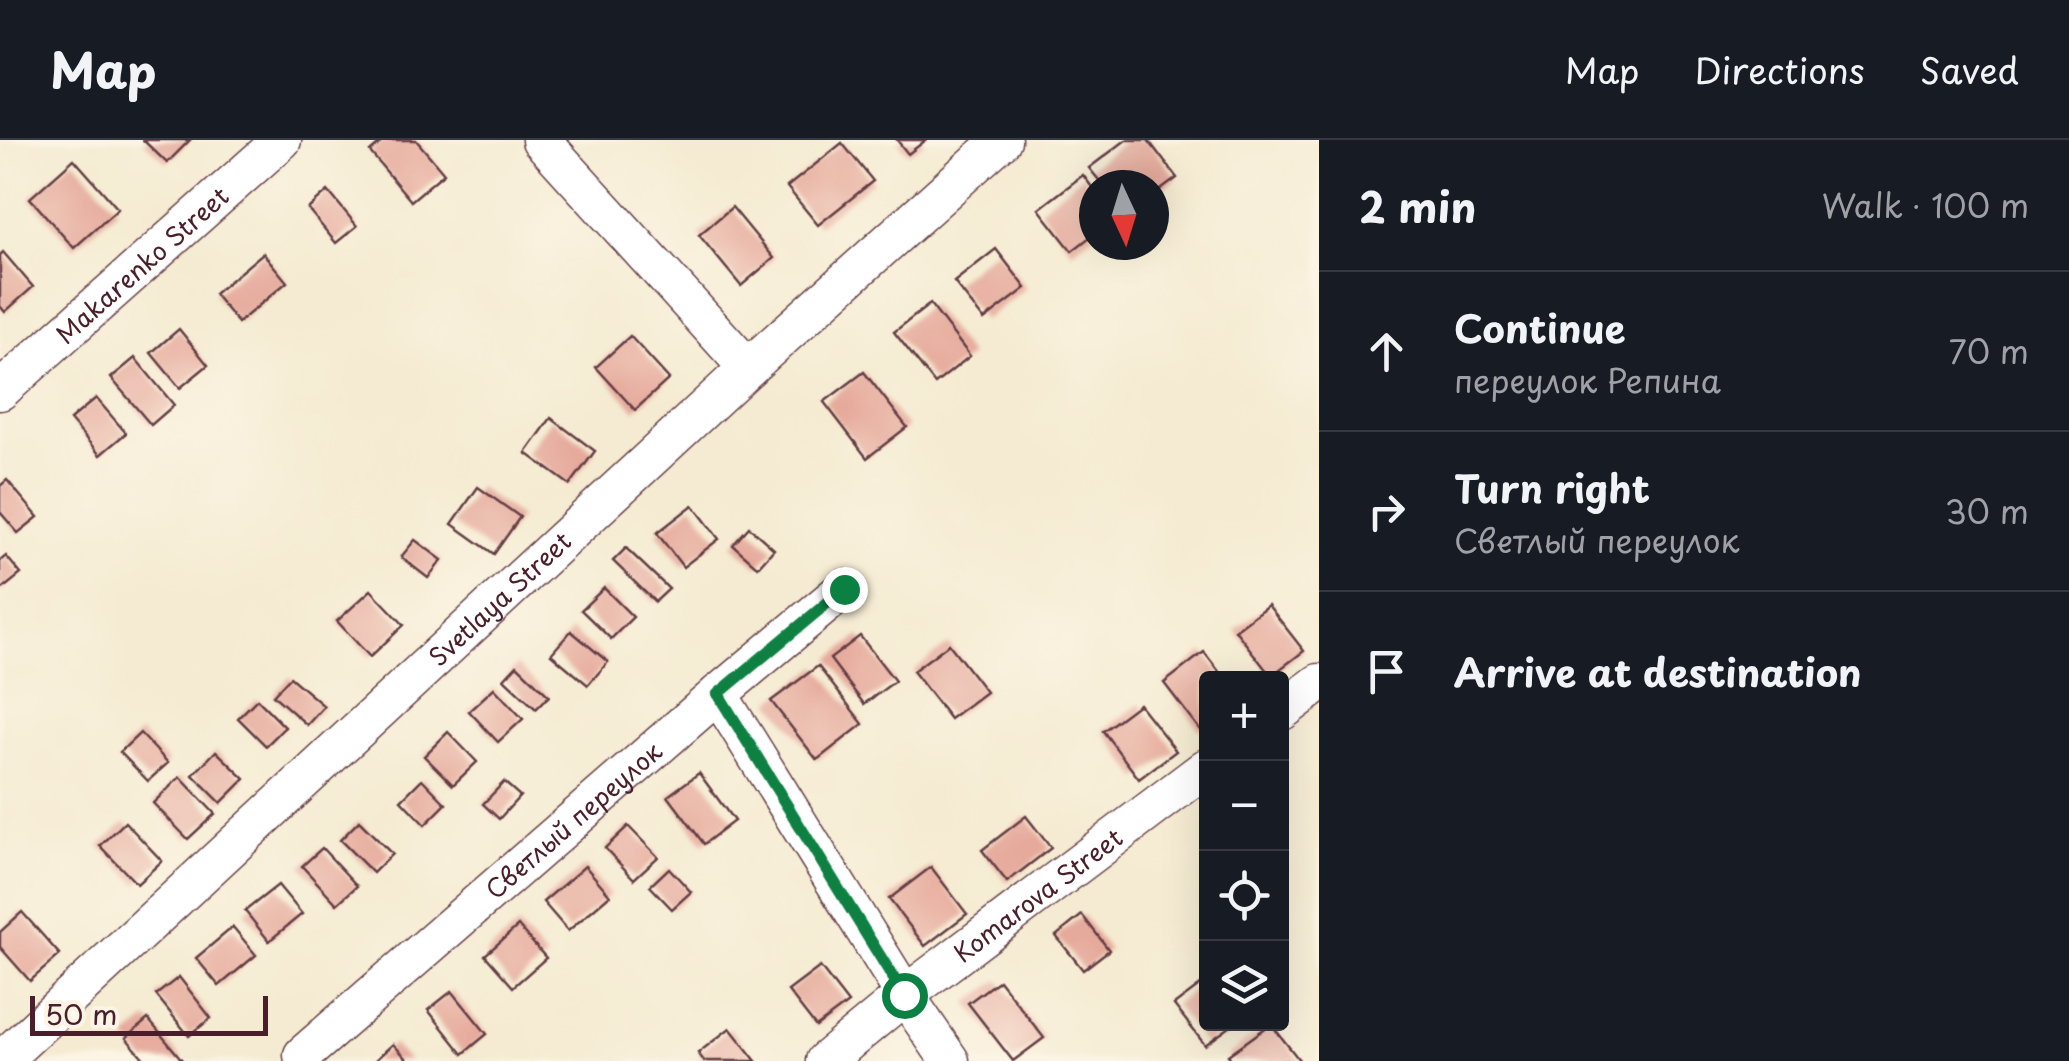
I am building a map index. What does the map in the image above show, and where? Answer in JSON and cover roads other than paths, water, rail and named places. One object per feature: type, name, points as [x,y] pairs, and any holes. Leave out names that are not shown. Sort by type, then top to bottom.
[{"type":"street","name":"Makarenko Street","points":[[0,391],[282,140]]},
{"type":"street","points":[[541,140],[748,368]]},
{"type":"street","name":"Svetlaya Street","points":[[1,1061],[748,368],[1002,140]]},
{"type":"street","name":"Светлый переулок","points":[[303,1055],[844,589]]},
{"type":"street","points":[[1289,707],[1319,683]]},
{"type":"street","points":[[718,694],[904,995],[950,1061]]},
{"type":"street","name":"Komarova Street","points":[[825,1061],[904,995],[1199,773]]}]
